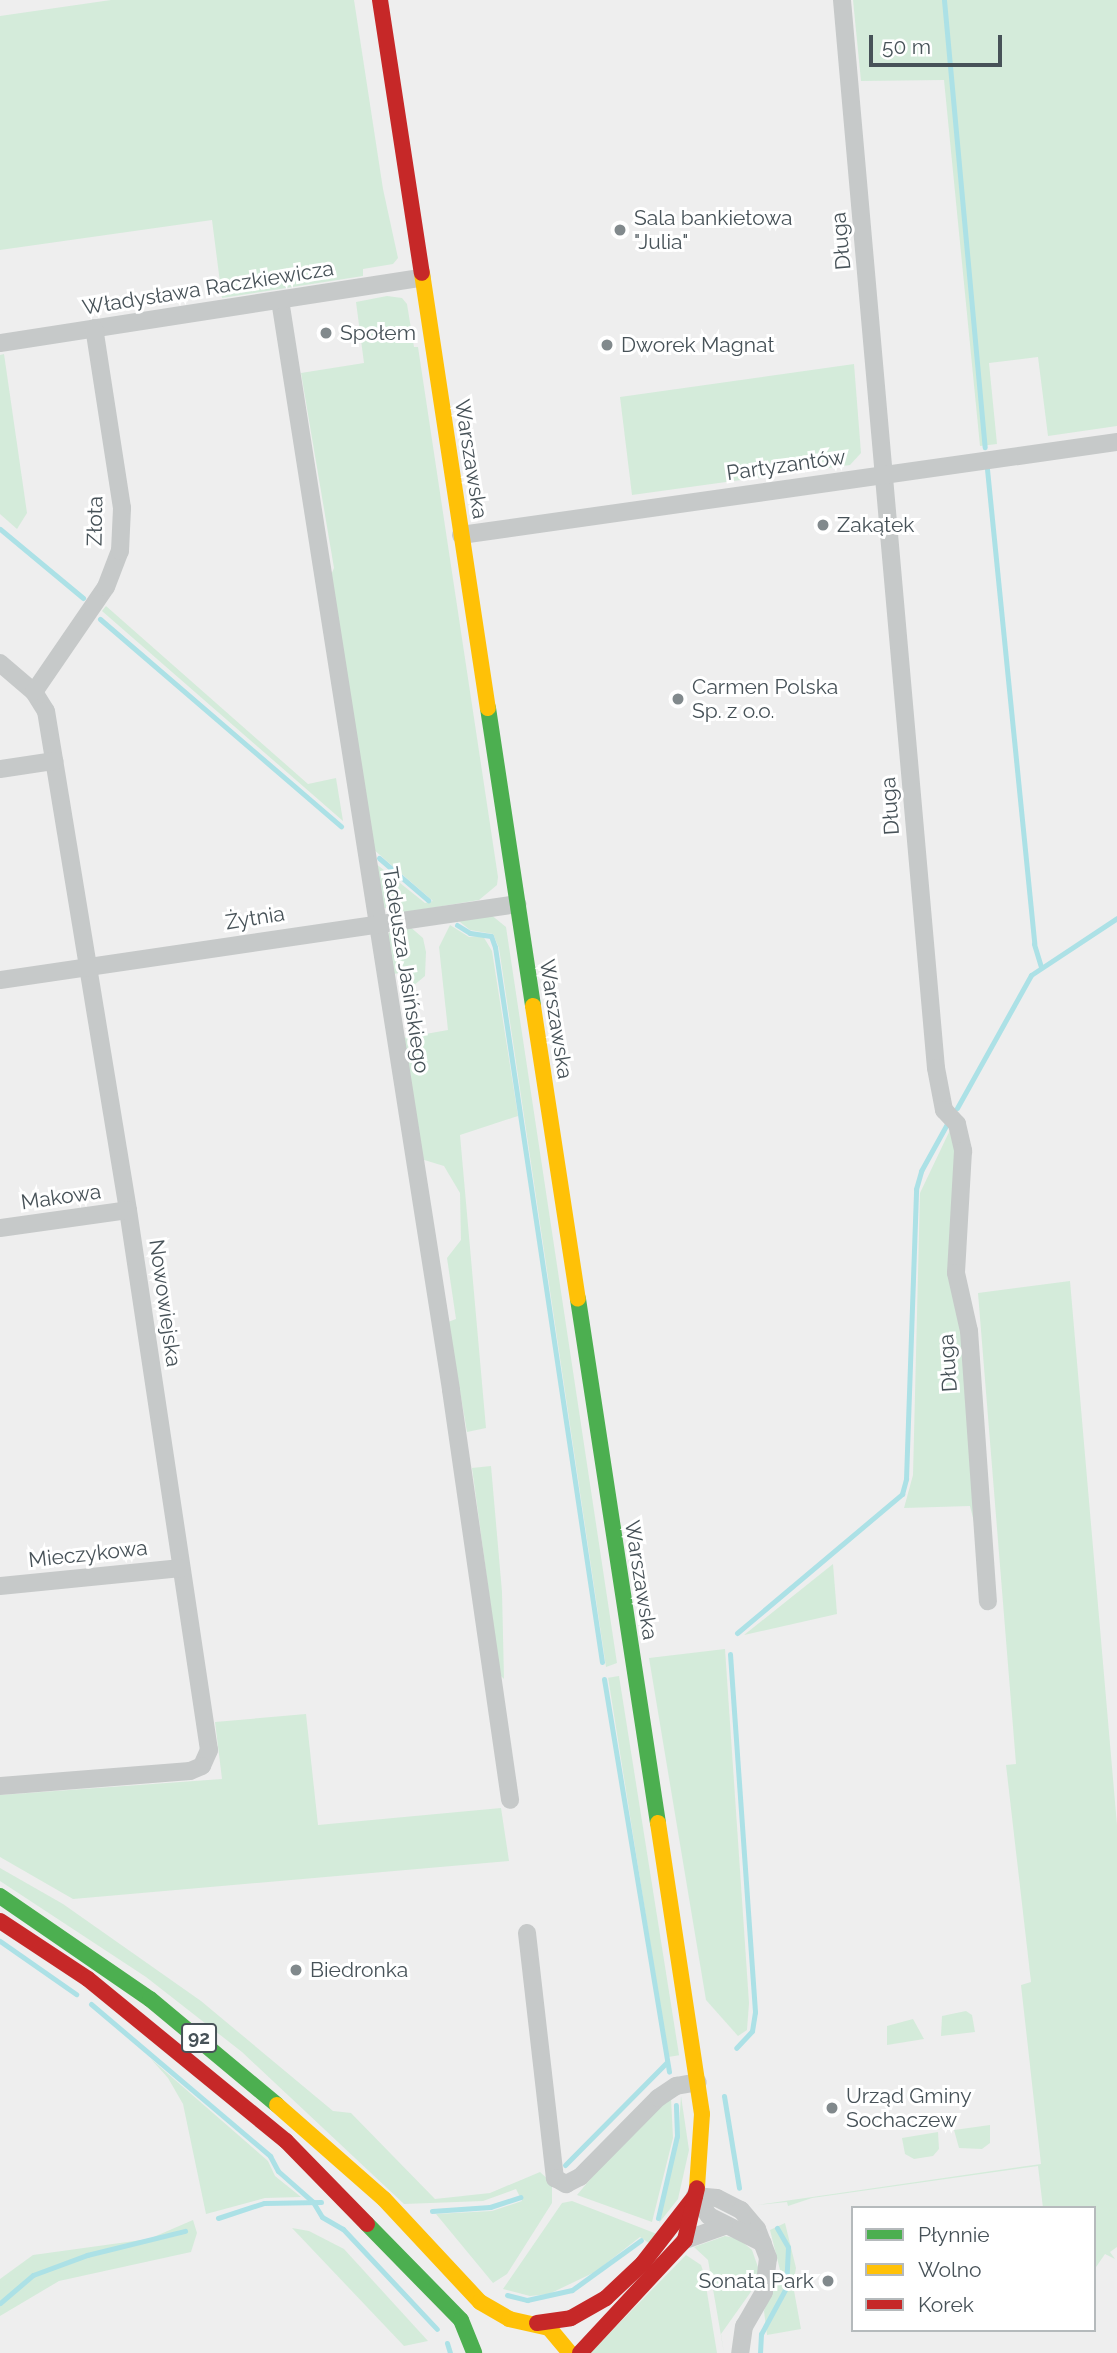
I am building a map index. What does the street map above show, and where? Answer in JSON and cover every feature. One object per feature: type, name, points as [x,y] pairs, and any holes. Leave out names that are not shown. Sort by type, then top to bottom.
[{"type":"street","name":"Warszawska","points":[[380,0],[698,2082],[703,2138],[695,2196],[685,2240]]},
{"type":"street","name":"Długa","points":[[842,0],[886,474],[936,1068],[944,1110],[957,1124],[963,1151],[956,1272],[969,1331],[988,1601]]},
{"type":"street","name":"Władysława Raczkiewicza","points":[[0,343],[422,278]]},
{"type":"street","name":"Tadeusza Jasińskiego","points":[[280,300],[490,1647],[510,1800]]},
{"type":"street","name":"Złota","points":[[34,692],[106,587],[120,551],[122,508],[94,328]]},
{"type":"street","name":"Partyzantów","points":[[461,535],[1117,442]]},
{"type":"street","name":"Nowowiejska","points":[[0,663],[34,692],[46,711],[128,1210],[209,1750],[202,1766],[190,1772],[0,1786]]},
{"type":"street","points":[[0,769],[54,761]]},
{"type":"street","name":"Żytnia","points":[[0,980],[375,922],[517,905]]},
{"type":"street","name":"Makowa","points":[[0,1228],[128,1210]]},
{"type":"street","name":"Mieczykowa","points":[[0,1586],[181,1567]]},
{"type":"street","name":"92","points":[[0,1896],[127,1982],[210,2047],[384,2199],[480,2302],[519,2322],[537,2323]]},
{"type":"street","name":"92","points":[[0,1921],[88,1979],[286,2141],[460,2320],[471,2337],[483,2344],[519,2322]]},
{"type":"street","points":[[527,1933],[555,2178],[566,2184],[580,2177],[658,2098],[676,2086],[698,2082]]},
{"type":"street","points":[[695,2196],[709,2216],[724,2226],[762,2243]]},
{"type":"street","points":[[695,2196],[717,2198],[741,2210],[762,2243],[768,2275],[744,2326],[740,2353]]},
{"type":"street","points":[[537,2323],[564,2321],[606,2298],[643,2263],[695,2196]]},
{"type":"street","points":[[580,2353],[685,2240],[724,2226]]},
{"type":"street","points":[[537,2323],[559,2336],[570,2353]]},
{"type":"green space","points":[[111,0],[354,0],[383,189],[398,258],[393,264],[363,269],[363,276],[222,298],[212,220],[0,250],[0,16]]},
{"type":"green space","points":[[853,0],[1117,0],[1117,426],[1048,436],[1038,357],[989,363],[997,444],[980,446],[944,80],[861,81]]},
{"type":"green space","points":[[387,296],[402,298],[407,304],[414,347],[418,347],[498,877],[497,885],[479,900],[400,913],[382,907],[375,863],[425,903],[433,901],[373,849],[331,575],[334,568],[301,373],[364,363],[356,302]]},
{"type":"green space","points":[[4,354],[27,513],[17,529],[0,514],[0,355]]},
{"type":"green space","points":[[854,364],[861,453],[850,465],[632,495],[620,397]]},
{"type":"green space","points":[[106,606],[308,784],[336,778],[343,821],[102,611]]},
{"type":"green space","points":[[490,914],[506,927],[617,1663],[606,1667],[499,948],[493,934],[470,930],[455,918]]},
{"type":"green space","points":[[408,925],[423,938],[426,952],[425,976],[413,986],[412,971],[393,974],[387,940],[390,930]]},
{"type":"green space","points":[[450,925],[469,937],[483,936],[492,951],[518,1116],[460,1135],[486,1428],[467,1432],[448,1322],[456,1319],[447,1258],[461,1240],[460,1193],[444,1166],[421,1159],[403,1038],[448,1030],[439,947]]},
{"type":"green space","points":[[951,1128],[956,1135],[975,1526],[970,1506],[904,1508],[913,1475],[920,1193]]},
{"type":"green space","points":[[1070,1281],[1117,1825],[1117,2247],[1110,2252],[1115,2259],[1105,2254],[1096,2267],[1096,2206],[1043,2206],[1038,2166],[812,2198],[788,2206],[787,2202],[757,2205],[1041,2164],[1021,1985],[1031,1982],[1006,1765],[1016,1764],[978,1293]]},
{"type":"green space","points":[[491,1466],[502,1592],[504,1679],[500,1675],[472,1468]]},
{"type":"green space","points":[[833,1564],[837,1614],[744,1635]]},
{"type":"green space","points":[[725,1649],[749,2003],[747,2030],[738,2036],[706,2000],[649,1658]]},
{"type":"green space","points":[[619,1676],[679,2055],[668,2057],[608,1678]]},
{"type":"green space","points":[[306,1714],[318,1825],[501,1808],[509,1861],[73,1899],[0,1857],[0,1795],[222,1779],[215,1722]]},
{"type":"green space","points":[[0,1868],[63,1904],[201,2001],[333,2111],[351,2113],[435,2199],[490,2193],[540,2172],[552,2183],[552,2203],[507,2274],[493,2283],[436,2214],[492,2211],[522,2201],[516,2189],[483,2201],[404,2204],[242,2052],[146,1977],[0,1881]]},
{"type":"green space","points":[[966,2011],[972,2015],[975,2032],[941,2036],[942,2016]]},
{"type":"green space","points":[[913,2019],[924,2039],[887,2045],[887,2026]]},
{"type":"green space","points":[[151,2059],[268,2161],[275,2176],[301,2197],[265,2198],[206,2214],[183,2104],[168,2078]]},
{"type":"green space","points":[[681,2096],[689,2150],[678,2199],[659,2223],[678,2141]]},
{"type":"green space","points":[[671,2098],[673,2138],[652,2222],[577,2195],[628,2134]]},
{"type":"green space","points":[[990,2125],[990,2143],[982,2149],[959,2148],[954,2130]]},
{"type":"green space","points":[[938,2132],[939,2149],[933,2156],[914,2159],[905,2154],[902,2138]]},
{"type":"green space","points":[[572,2201],[657,2234],[649,2243],[640,2237],[595,2272],[549,2294],[530,2296],[503,2289],[562,2203]]},
{"type":"green space","points":[[193,2220],[197,2233],[191,2252],[59,2281],[0,2316],[0,2279],[33,2255],[149,2239]]},
{"type":"green space","points":[[785,2223],[796,2268],[793,2285],[801,2329],[767,2335],[764,2311],[780,2270],[770,2230]]},
{"type":"green space","points":[[292,2228],[309,2231],[344,2249],[428,2341],[404,2346]]},
{"type":"green space","points":[[725,2236],[739,2239],[752,2250],[759,2270],[755,2286],[721,2334],[724,2353],[708,2260],[694,2247]]},
{"type":"green space","points":[[686,2255],[701,2265],[704,2274],[717,2353],[590,2353]]},
{"type":"waterway","points":[[944,0],[985,447]]},
{"type":"waterway","points":[[987,469],[1034,944],[1041,967]]},
{"type":"waterway","points":[[0,529],[83,598]]},
{"type":"waterway","points":[[100,619],[341,826]]},
{"type":"waterway","points":[[379,858],[428,900]]},
{"type":"waterway","points":[[957,1108],[1031,975],[1117,918]]},
{"type":"waterway","points":[[457,925],[470,933],[491,936],[495,947],[602,1662]]},
{"type":"waterway","points":[[737,1633],[902,1494],[906,1479],[916,1189],[921,1171],[948,1122]]},
{"type":"waterway","points":[[730,1654],[755,2012],[752,2031],[736,2048]]},
{"type":"waterway","points":[[604,1679],[669,2072]]},
{"type":"waterway","points":[[0,1941],[76,1994]]},
{"type":"waterway","points":[[91,2004],[270,2156],[278,2171],[313,2202],[322,2217],[343,2229],[437,2329]]},
{"type":"waterway","points":[[565,2165],[666,2063]]},
{"type":"waterway","points":[[724,2096],[739,2188]]},
{"type":"waterway","points":[[658,2218],[677,2136],[676,2105]]},
{"type":"waterway","points":[[432,2211],[490,2207],[520,2197]]},
{"type":"waterway","points":[[218,2218],[264,2203],[321,2202]]},
{"type":"waterway","points":[[760,2353],[761,2334],[786,2288],[788,2247],[777,2228]]},
{"type":"waterway","points":[[0,2303],[33,2275],[87,2255],[185,2231]]},
{"type":"waterway","points":[[507,2295],[527,2300],[572,2290],[641,2240]]},
{"type":"waterway","points":[[447,2343],[450,2353]]},
{"type":"traffic: fast","points":[[488,708],[533,1006]]},
{"type":"traffic: fast","points":[[578,1299],[658,1823]]},
{"type":"traffic: fast","points":[[0,1896],[150,1999],[277,2105]]},
{"type":"traffic: fast","points":[[367,2224],[461,2320],[474,2353]]},
{"type":"traffic: slow","points":[[422,273],[488,708]]},
{"type":"traffic: slow","points":[[533,1006],[578,1299]]},
{"type":"traffic: slow","points":[[658,1823],[702,2114],[697,2188]]},
{"type":"traffic: slow","points":[[277,2105],[384,2199],[480,2302],[509,2319],[549,2328],[570,2353]]},
{"type":"traffic: jam","points":[[380,0],[422,273]]},
{"type":"traffic: jam","points":[[0,1921],[88,1979],[286,2141],[367,2224]]},
{"type":"traffic: jam","points":[[580,2353],[685,2240],[697,2188]]},
{"type":"traffic: jam","points":[[537,2323],[571,2318],[606,2298],[643,2263],[695,2196]]},
{"type":"place","name":"Sala bankietowa \"Julia\"","points":[[620,230]]},
{"type":"place","name":"Społem","points":[[326,333]]},
{"type":"place","name":"Dworek Magnat","points":[[607,345]]},
{"type":"place","name":"Zakątek","points":[[823,525]]},
{"type":"place","name":"Carmen Polska Sp. z o.o.","points":[[678,699]]},
{"type":"place","name":"Biedronka","points":[[296,1970]]},
{"type":"place","name":"Urząd Gminy Sochaczew","points":[[832,2108]]},
{"type":"place","name":"Sonata Park","points":[[828,2281]]}]
